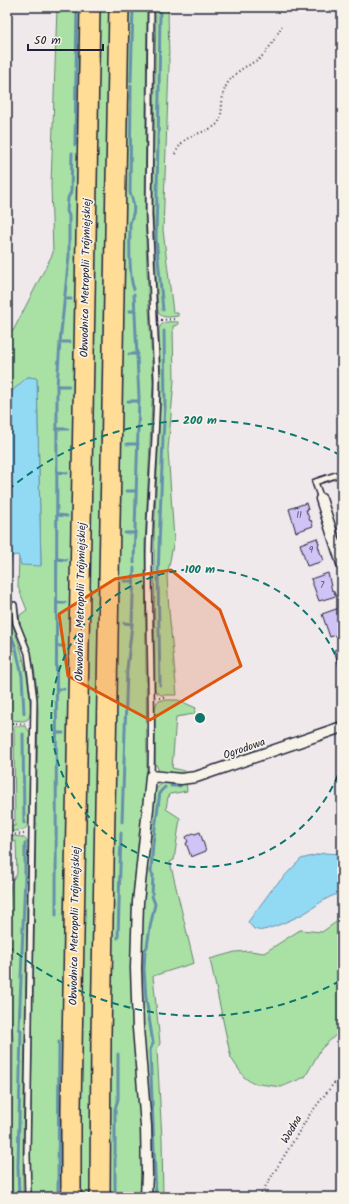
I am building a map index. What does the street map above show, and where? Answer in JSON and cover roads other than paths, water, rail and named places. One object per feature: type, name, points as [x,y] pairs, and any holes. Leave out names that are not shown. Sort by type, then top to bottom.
[{"type":"highway","name":"Obwodnica Metropolii Trójmiejskiej","points":[[71,1197],[71,1108],[90,7]]},
{"type":"highway","points":[[100,1197],[101,1037],[119,7]]},
{"type":"street","points":[[321,499],[342,564]]},
{"type":"street","name":"Ogrodowa","points":[[151,776],[176,779],[196,777],[342,727]]},
{"type":"street","points":[[146,1197],[146,1126],[138,1028],[136,968],[138,902],[151,776]]},
{"type":"lane","points":[[151,7],[149,215],[157,384],[149,552],[151,776]]},
{"type":"lane","points":[[321,499],[315,482],[342,473]]},
{"type":"lane","points":[[14,605],[16,623],[28,653],[34,700],[27,1155],[28,1197]]},
{"type":"water","points":[[28,377],[37,379],[41,566],[21,565],[18,555],[12,556],[10,565],[7,565],[7,396]]},
{"type":"water","points":[[324,853],[342,854],[342,893],[320,902],[307,912],[282,924],[262,930],[254,929],[248,922],[273,888],[301,859]]},
{"type":"waterway","points":[[75,145],[77,7]]},
{"type":"waterway","points":[[131,81],[133,7]]},
{"type":"waterway","points":[[160,10],[156,238],[163,310]]},
{"type":"waterway","points":[[131,86],[130,193],[134,209],[130,223],[130,257],[131,276],[134,289]]},
{"type":"waterway","points":[[56,915],[57,386],[69,256],[69,216],[67,211],[68,198],[71,192],[72,153]]},
{"type":"waterway","points":[[134,294],[139,397],[134,563]]},
{"type":"waterway","points":[[64,299],[71,299]]},
{"type":"waterway","points":[[129,311],[136,311]]},
{"type":"waterway","points":[[160,685],[158,576],[165,408],[164,331]]},
{"type":"waterway","points":[[60,342],[70,342]]},
{"type":"waterway","points":[[129,354],[138,354]]},
{"type":"waterway","points":[[57,386],[69,386]]},
{"type":"waterway","points":[[128,401],[139,401]]},
{"type":"waterway","points":[[57,429],[68,429]]},
{"type":"waterway","points":[[127,444],[138,444]]},
{"type":"waterway","points":[[57,472],[67,473]]},
{"type":"waterway","points":[[126,491],[136,491]]},
{"type":"waterway","points":[[57,515],[67,516]]},
{"type":"waterway","points":[[125,533],[135,533]]},
{"type":"waterway","points":[[57,559],[66,560]]},
{"type":"waterway","points":[[122,822],[127,670],[132,624],[134,568]]},
{"type":"waterway","points":[[124,581],[133,581]]},
{"type":"waterway","points":[[57,603],[65,603]]},
{"type":"waterway","points":[[124,623],[132,624]]},
{"type":"waterway","points":[[7,624],[16,648],[22,676],[24,713]]},
{"type":"waterway","points":[[57,646],[64,646]]},
{"type":"waterway","points":[[57,689],[64,689]]},
{"type":"waterway","points":[[57,733],[63,733]]},
{"type":"waterway","points":[[23,734],[24,823]]},
{"type":"waterway","points":[[171,786],[180,786]]},
{"type":"waterway","points":[[156,1197],[150,1050],[153,1043],[146,998],[144,969],[145,950],[147,947],[155,904],[152,896],[153,875],[151,872],[153,843],[160,792],[165,787]]},
{"type":"waterway","points":[[118,938],[121,833]]},
{"type":"waterway","points":[[19,1197],[18,1166],[21,1030],[19,1029],[25,843]]},
{"type":"waterway","points":[[58,1197],[59,1042]]},
{"type":"waterway","points":[[115,1197],[115,1109],[118,1099],[118,1054]]}]
